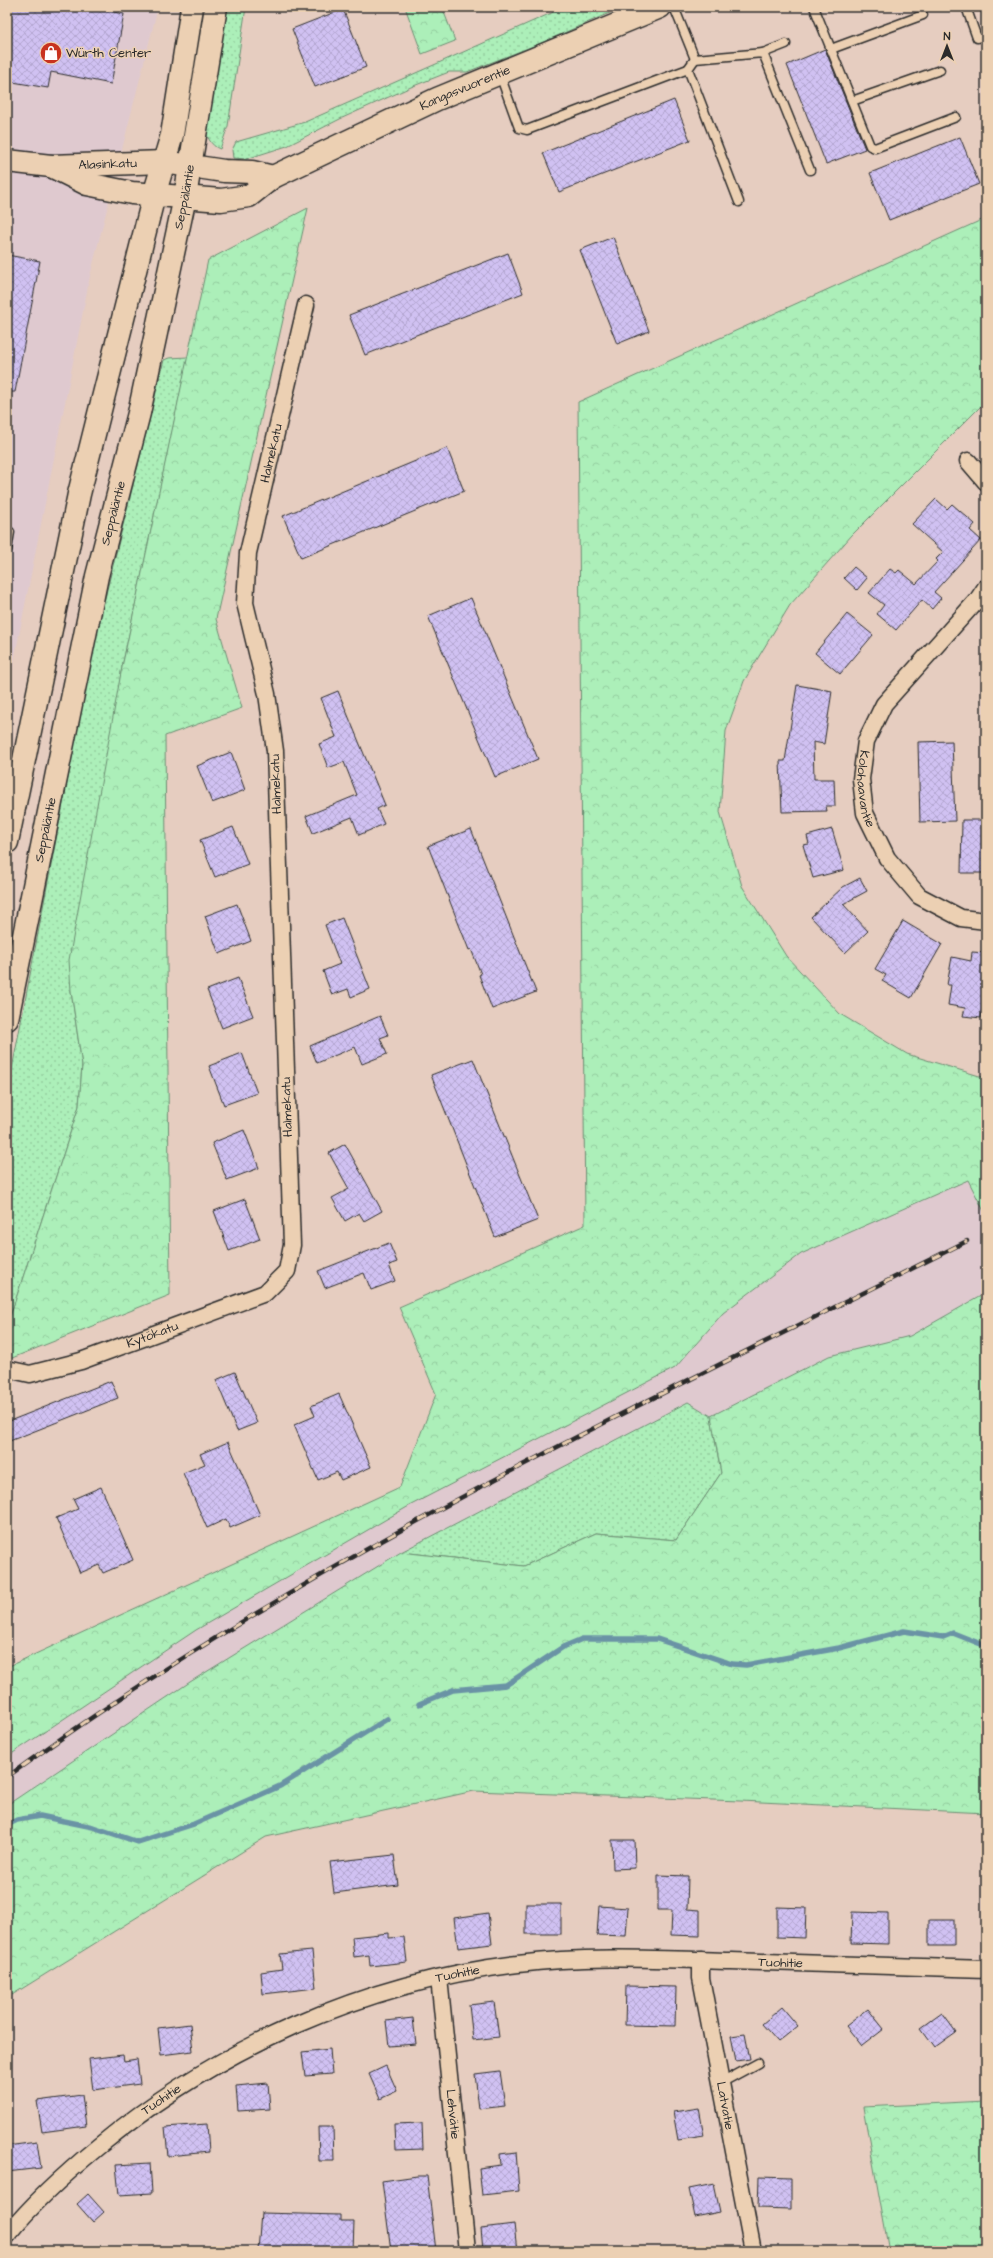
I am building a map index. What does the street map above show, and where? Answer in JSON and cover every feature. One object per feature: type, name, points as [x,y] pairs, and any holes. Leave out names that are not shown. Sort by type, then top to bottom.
[{"type":"main road","name":"Seppäläntie","points":[[7,842],[79,494],[154,194],[172,135],[192,7]]},
{"type":"main road","name":"Seppäläntie","points":[[7,1019],[97,576],[139,413],[185,197],[216,7]]},
{"type":"main road","name":"Kangasvuorentie","points":[[154,194],[236,199],[249,196],[273,176],[437,99],[660,7]]},
{"type":"main road","name":"Alasinkatu","points":[[7,161],[51,166],[164,162]]},
{"type":"main road","points":[[164,162],[224,172],[252,172],[273,176]]},
{"type":"main road","name":"Alasinkatu","points":[[51,166],[87,184],[154,194]]},
{"type":"street","name":"Halmekatu","points":[[286,1271],[292,1245],[275,751],[267,694],[245,603],[248,554],[306,305]]},
{"type":"street","points":[[968,462],[986,482]]},
{"type":"street","name":"Kolohaavantie","points":[[986,587],[978,599],[884,704],[866,741],[861,779],[865,813],[886,858],[919,896],[961,918],[986,921]]},
{"type":"street","name":"Kytökatu","points":[[7,1369],[30,1374],[81,1361],[265,1293],[286,1271]]},
{"type":"street","name":"Tuohitie","points":[[7,2235],[78,2163],[163,2097],[209,2067],[259,2041],[342,2006],[389,1990],[439,1978],[518,1964],[580,1959],[701,1960],[986,1969]]},
{"type":"street","name":"Latvatie","points":[[701,1960],[701,1978],[753,2251]]},
{"type":"street","name":"Lehvätie","points":[[439,1978],[466,2251]]},
{"type":"lane","points":[[674,7],[695,59]]},
{"type":"lane","points":[[814,7],[870,146],[875,148],[956,117]]},
{"type":"lane","points":[[966,7],[977,38],[986,37]]},
{"type":"lane","points":[[831,49],[922,15]]},
{"type":"lane","points":[[499,73],[519,128],[527,130],[688,69],[695,59],[762,53],[786,44]]},
{"type":"lane","points":[[762,53],[810,170]]},
{"type":"lane","points":[[688,69],[739,202]]},
{"type":"lane","points":[[852,101],[940,70]]},
{"type":"lane","points":[[7,550],[10,532]]},
{"type":"lane","points":[[721,2083],[758,2063]]},
{"type":"shaded area","points":[[7,7],[158,7],[90,276],[7,696]]},
{"type":"shaded area","points":[[968,1180],[986,1215],[986,1293],[910,1336],[829,1356],[711,1416],[688,1402],[401,1552],[190,1682],[7,1805],[7,1757],[196,1630],[409,1506],[675,1368],[723,1313],[801,1254]]},
{"type":"green space","points":[[222,7],[246,7],[228,126],[220,149],[211,143],[203,126]]},
{"type":"green space","points":[[405,7],[442,7],[455,41],[422,54]]},
{"type":"green space","points":[[565,7],[623,7],[541,43],[467,72],[449,72],[411,87],[340,119],[287,146],[246,159],[233,158],[232,150],[236,142],[305,122]]},
{"type":"green space","points":[[308,208],[216,619],[242,708],[165,736],[170,1295],[7,1360],[7,1326],[79,1106],[82,1065],[71,991],[69,960],[122,667],[208,260]]},
{"type":"green space","points":[[986,218],[986,401],[852,535],[790,605],[744,681],[726,731],[720,812],[742,886],[786,956],[840,1014],[907,1054],[986,1078],[986,1215],[968,1180],[801,1254],[723,1313],[675,1368],[409,1506],[196,1630],[7,1757],[7,1667],[400,1487],[436,1394],[399,1307],[585,1225],[578,402]]},
{"type":"green space","points":[[188,357],[122,667],[71,991],[82,1065],[79,1106],[7,1326],[7,1095],[94,642],[164,360],[169,358]]},
{"type":"green space","points":[[986,1293],[986,1813],[740,1801],[474,1791],[266,1837],[7,1998],[7,1805],[190,1682],[401,1552],[524,1566],[596,1533],[676,1540],[721,1473],[711,1416],[829,1356],[910,1336]]},
{"type":"green space","points":[[688,1402],[711,1416],[721,1473],[676,1540],[596,1533],[524,1566],[401,1552]]},
{"type":"green space","points":[[986,2101],[986,2251],[889,2251],[863,2107]]},
{"type":"building","points":[[7,7],[88,7],[124,14],[111,84],[51,72],[48,88],[7,81]]},
{"type":"building","points":[[343,9],[366,67],[315,87],[292,29]]},
{"type":"building","points":[[825,49],[865,149],[826,164],[787,65]]},
{"type":"building","points":[[674,100],[690,140],[559,192],[543,153]]},
{"type":"building","points":[[960,137],[979,184],[889,220],[870,173]]},
{"type":"building","points":[[613,237],[649,331],[617,344],[580,250]]},
{"type":"building","points":[[508,253],[523,293],[365,355],[349,315]]},
{"type":"building","points":[[7,255],[40,261],[15,392],[7,392]]},
{"type":"building","points":[[447,448],[464,491],[301,558],[283,516]]},
{"type":"building","points":[[936,499],[947,509],[952,504],[975,524],[970,530],[981,540],[934,592],[941,598],[932,609],[922,600],[896,630],[877,614],[884,605],[869,593],[890,569],[896,573],[899,570],[916,584],[938,561],[936,559],[943,552],[912,524]]},
{"type":"building","points":[[854,567],[867,578],[857,590],[844,578]]},
{"type":"building","points":[[471,598],[538,759],[495,777],[428,616]]},
{"type":"building","points":[[847,614],[873,635],[840,674],[815,653]]},
{"type":"building","points":[[797,685],[832,691],[824,744],[813,742],[814,779],[834,779],[835,806],[826,806],[827,811],[782,812],[780,761],[785,761]]},
{"type":"building","points":[[338,691],[385,805],[377,809],[384,824],[359,835],[352,817],[313,833],[306,816],[357,795],[344,762],[328,768],[319,744],[336,737],[321,698]]},
{"type":"building","points":[[952,741],[955,821],[920,822],[918,742]]},
{"type":"building","points":[[231,752],[245,790],[212,803],[197,766]]},
{"type":"building","points":[[962,820],[986,820],[986,868],[983,873],[961,873]]},
{"type":"building","points":[[233,827],[248,864],[215,877],[200,840]]},
{"type":"building","points":[[471,829],[536,992],[492,1009],[479,975],[481,974],[471,949],[469,950],[428,846]]},
{"type":"building","points":[[832,829],[844,870],[813,878],[803,845],[809,844],[807,836]]},
{"type":"building","points":[[860,878],[867,891],[843,904],[868,931],[845,953],[811,917],[843,887]]},
{"type":"building","points":[[237,904],[251,941],[219,954],[205,916]]},
{"type":"building","points":[[342,918],[370,989],[351,997],[348,989],[332,995],[323,971],[340,964],[325,925]]},
{"type":"building","points":[[903,921],[942,944],[911,998],[882,981],[886,975],[875,969]]},
{"type":"building","points":[[972,952],[986,953],[986,987],[981,1018],[963,1016],[965,1008],[948,1005],[951,985],[947,985],[952,957],[971,961]]},
{"type":"building","points":[[238,978],[253,1016],[222,1028],[207,990]]},
{"type":"building","points":[[380,1016],[388,1035],[380,1038],[387,1054],[362,1064],[355,1047],[317,1063],[310,1046]]},
{"type":"building","points":[[242,1053],[257,1093],[224,1105],[209,1066]]},
{"type":"building","points":[[473,1059],[538,1220],[495,1237],[431,1075]]},
{"type":"building","points":[[244,1130],[259,1168],[227,1180],[212,1143]]},
{"type":"building","points":[[345,1144],[382,1211],[364,1221],[359,1213],[345,1221],[332,1198],[349,1189],[329,1153]]},
{"type":"building","points":[[245,1199],[260,1239],[229,1251],[214,1211]]},
{"type":"building","points":[[389,1243],[397,1262],[389,1265],[395,1281],[371,1290],[364,1273],[325,1288],[318,1271]]},
{"type":"building","points":[[235,1372],[257,1423],[237,1431],[216,1380]]},
{"type":"building","points":[[111,1381],[118,1398],[7,1442],[7,1422]]},
{"type":"building","points":[[339,1394],[371,1467],[341,1480],[337,1472],[318,1480],[294,1425],[315,1416],[311,1406]]},
{"type":"building","points":[[228,1442],[260,1515],[230,1528],[226,1519],[207,1528],[183,1473],[205,1464],[200,1454]]},
{"type":"building","points":[[101,1487],[133,1560],[103,1573],[99,1565],[80,1573],[56,1518],[78,1509],[73,1499]]},
{"type":"building","points":[[612,1840],[634,1840],[635,1868],[613,1869]]},
{"type":"building","points":[[394,1855],[398,1885],[334,1893],[330,1862]]},
{"type":"building","points":[[658,1875],[688,1876],[687,1909],[700,1910],[700,1936],[671,1935],[672,1910],[658,1910]]},
{"type":"building","points":[[526,1904],[561,1904],[561,1934],[526,1934]]},
{"type":"building","points":[[599,1906],[628,1908],[626,1936],[597,1935]]},
{"type":"building","points":[[777,1907],[806,1908],[805,1938],[777,1937]]},
{"type":"building","points":[[852,1912],[888,1913],[888,1944],[851,1943]]},
{"type":"building","points":[[488,1913],[492,1944],[458,1948],[454,1918]]},
{"type":"building","points":[[929,1920],[954,1920],[954,1946],[929,1946]]},
{"type":"building","points":[[389,1933],[389,1938],[404,1937],[407,1962],[370,1966],[369,1955],[354,1957],[352,1937]]},
{"type":"building","points":[[312,1951],[316,1988],[263,1994],[261,1972],[282,1969],[280,1954]]},
{"type":"building","points":[[626,1986],[676,1987],[675,2026],[625,2025]]},
{"type":"building","points":[[494,2002],[499,2037],[473,2040],[469,2005]]},
{"type":"building","points":[[782,2007],[798,2026],[778,2042],[762,2024]]},
{"type":"building","points":[[868,2009],[884,2029],[862,2046],[846,2026]]},
{"type":"building","points":[[942,2013],[956,2032],[935,2047],[921,2028]]},
{"type":"building","points":[[413,2018],[416,2044],[389,2046],[386,2021]]},
{"type":"building","points":[[190,2024],[193,2051],[161,2055],[158,2028]]},
{"type":"building","points":[[745,2034],[750,2059],[736,2061],[731,2036]]},
{"type":"building","points":[[330,2049],[332,2074],[305,2076],[302,2052]]},
{"type":"building","points":[[123,2055],[124,2061],[137,2059],[140,2084],[93,2090],[89,2059]]},
{"type":"building","points":[[386,2066],[397,2091],[380,2099],[369,2074]]},
{"type":"building","points":[[500,2071],[505,2106],[479,2109],[475,2074]]},
{"type":"building","points":[[268,2083],[270,2109],[238,2111],[236,2086]]},
{"type":"building","points":[[82,2095],[86,2126],[42,2132],[37,2101]]},
{"type":"building","points":[[699,2108],[704,2136],[678,2140],[673,2112]]},
{"type":"building","points":[[422,2123],[423,2149],[395,2150],[394,2124]]},
{"type":"building","points":[[207,2124],[209,2152],[168,2156],[165,2127]]},
{"type":"building","points":[[318,2127],[333,2127],[334,2161],[319,2161]]},
{"type":"building","points":[[37,2142],[41,2168],[7,2172],[7,2146]]},
{"type":"building","points":[[516,2152],[519,2191],[482,2195],[479,2168],[501,2165],[500,2154]]},
{"type":"building","points":[[150,2163],[152,2193],[119,2195],[116,2165]]},
{"type":"building","points":[[427,2176],[436,2251],[391,2251],[382,2181]]},
{"type":"building","points":[[759,2177],[791,2178],[791,2209],[758,2208]]},
{"type":"building","points":[[714,2184],[720,2212],[695,2217],[689,2189]]},
{"type":"building","points":[[88,2194],[104,2212],[93,2222],[77,2204]]},
{"type":"building","points":[[261,2213],[340,2215],[340,2221],[354,2221],[353,2251],[258,2251]]},
{"type":"building","points":[[514,2224],[517,2251],[483,2251],[481,2228]]},
{"type":"waterway","points":[[419,1704],[453,1690],[506,1685],[563,1647],[582,1639],[657,1639],[732,1664],[746,1665],[839,1648],[904,1631],[943,1637],[953,1633],[986,1646]]},
{"type":"waterway","points":[[7,1825],[17,1820],[40,1816],[93,1827],[138,1842],[194,1824],[280,1786],[387,1719]]},
{"type":"railway","points":[[7,1777],[120,1698],[237,1625],[355,1556],[598,1426],[967,1241]]},
{"type":"place","name":"Würth Center","points":[[51,53]]}]
